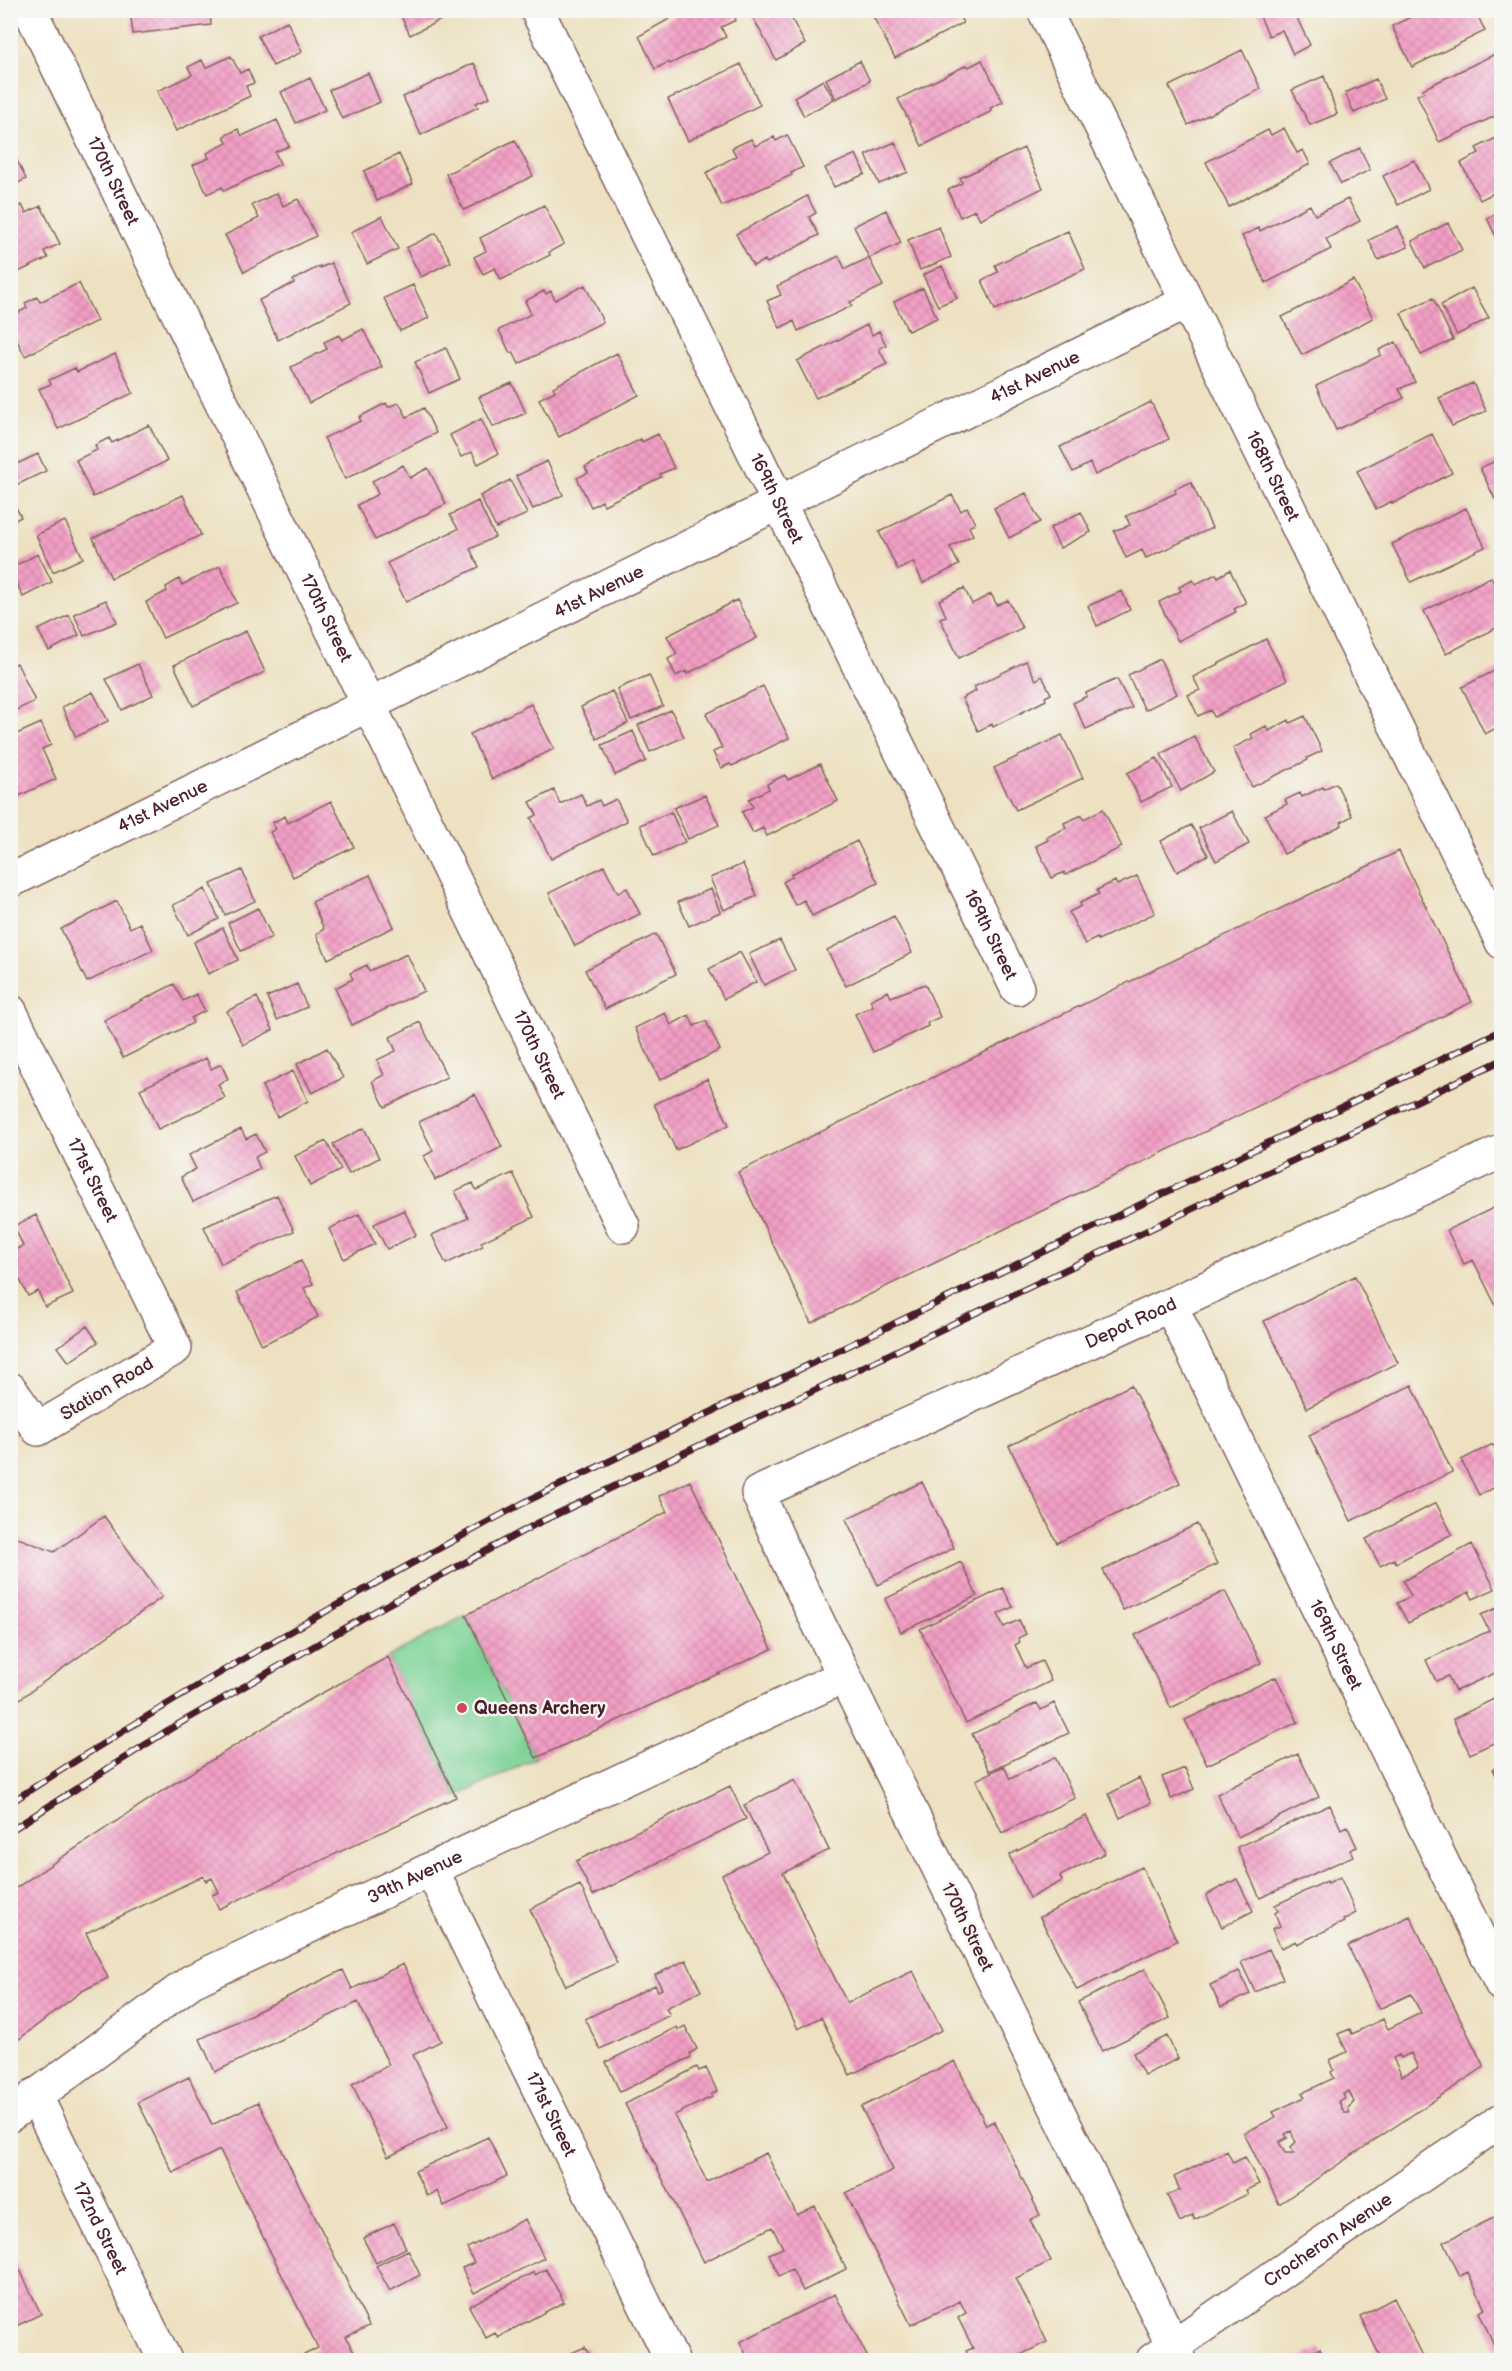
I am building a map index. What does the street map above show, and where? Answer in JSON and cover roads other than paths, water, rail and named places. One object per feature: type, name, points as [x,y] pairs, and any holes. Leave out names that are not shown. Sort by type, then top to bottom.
[{"type":"street","name":"170th Street","points":[[30,10],[623,1226]]},
{"type":"street","name":"169th Street","points":[[537,10],[1017,988]]},
{"type":"street","name":"168th Street","points":[[1044,10],[1502,942]]},
{"type":"street","name":"41st Avenue","points":[[10,880],[1187,302]]},
{"type":"street","name":"171st Street","points":[[10,1011],[175,1348]]},
{"type":"street","name":"Depot Road","points":[[758,1493],[1502,1151]]},
{"type":"street","name":"169th Street","points":[[1170,1305],[1502,1985]]},
{"type":"street","name":"Station Road","points":[[10,1389],[38,1429],[175,1348]]},
{"type":"street","name":"170th Street","points":[[758,1493],[786,1557],[1168,2356]]},
{"type":"street","name":"39th Avenue","points":[[23,2105],[192,1981],[844,1677]]},
{"type":"street","name":"171st Street","points":[[431,1869],[672,2361]]},
{"type":"street","name":"172nd Street","points":[[23,2105],[165,2361]]},
{"type":"street","name":"Crocheron Avenue","points":[[1168,2356],[1502,2120]]},
{"type":"railway","points":[[10,1803],[137,1722],[266,1646],[529,1500],[1502,1030]]},
{"type":"railway","points":[[10,1831],[170,1729],[368,1615],[536,1524],[1502,1060]]},
{"type":"place","name":"Queens Archery","points":[[462,1708]]}]
